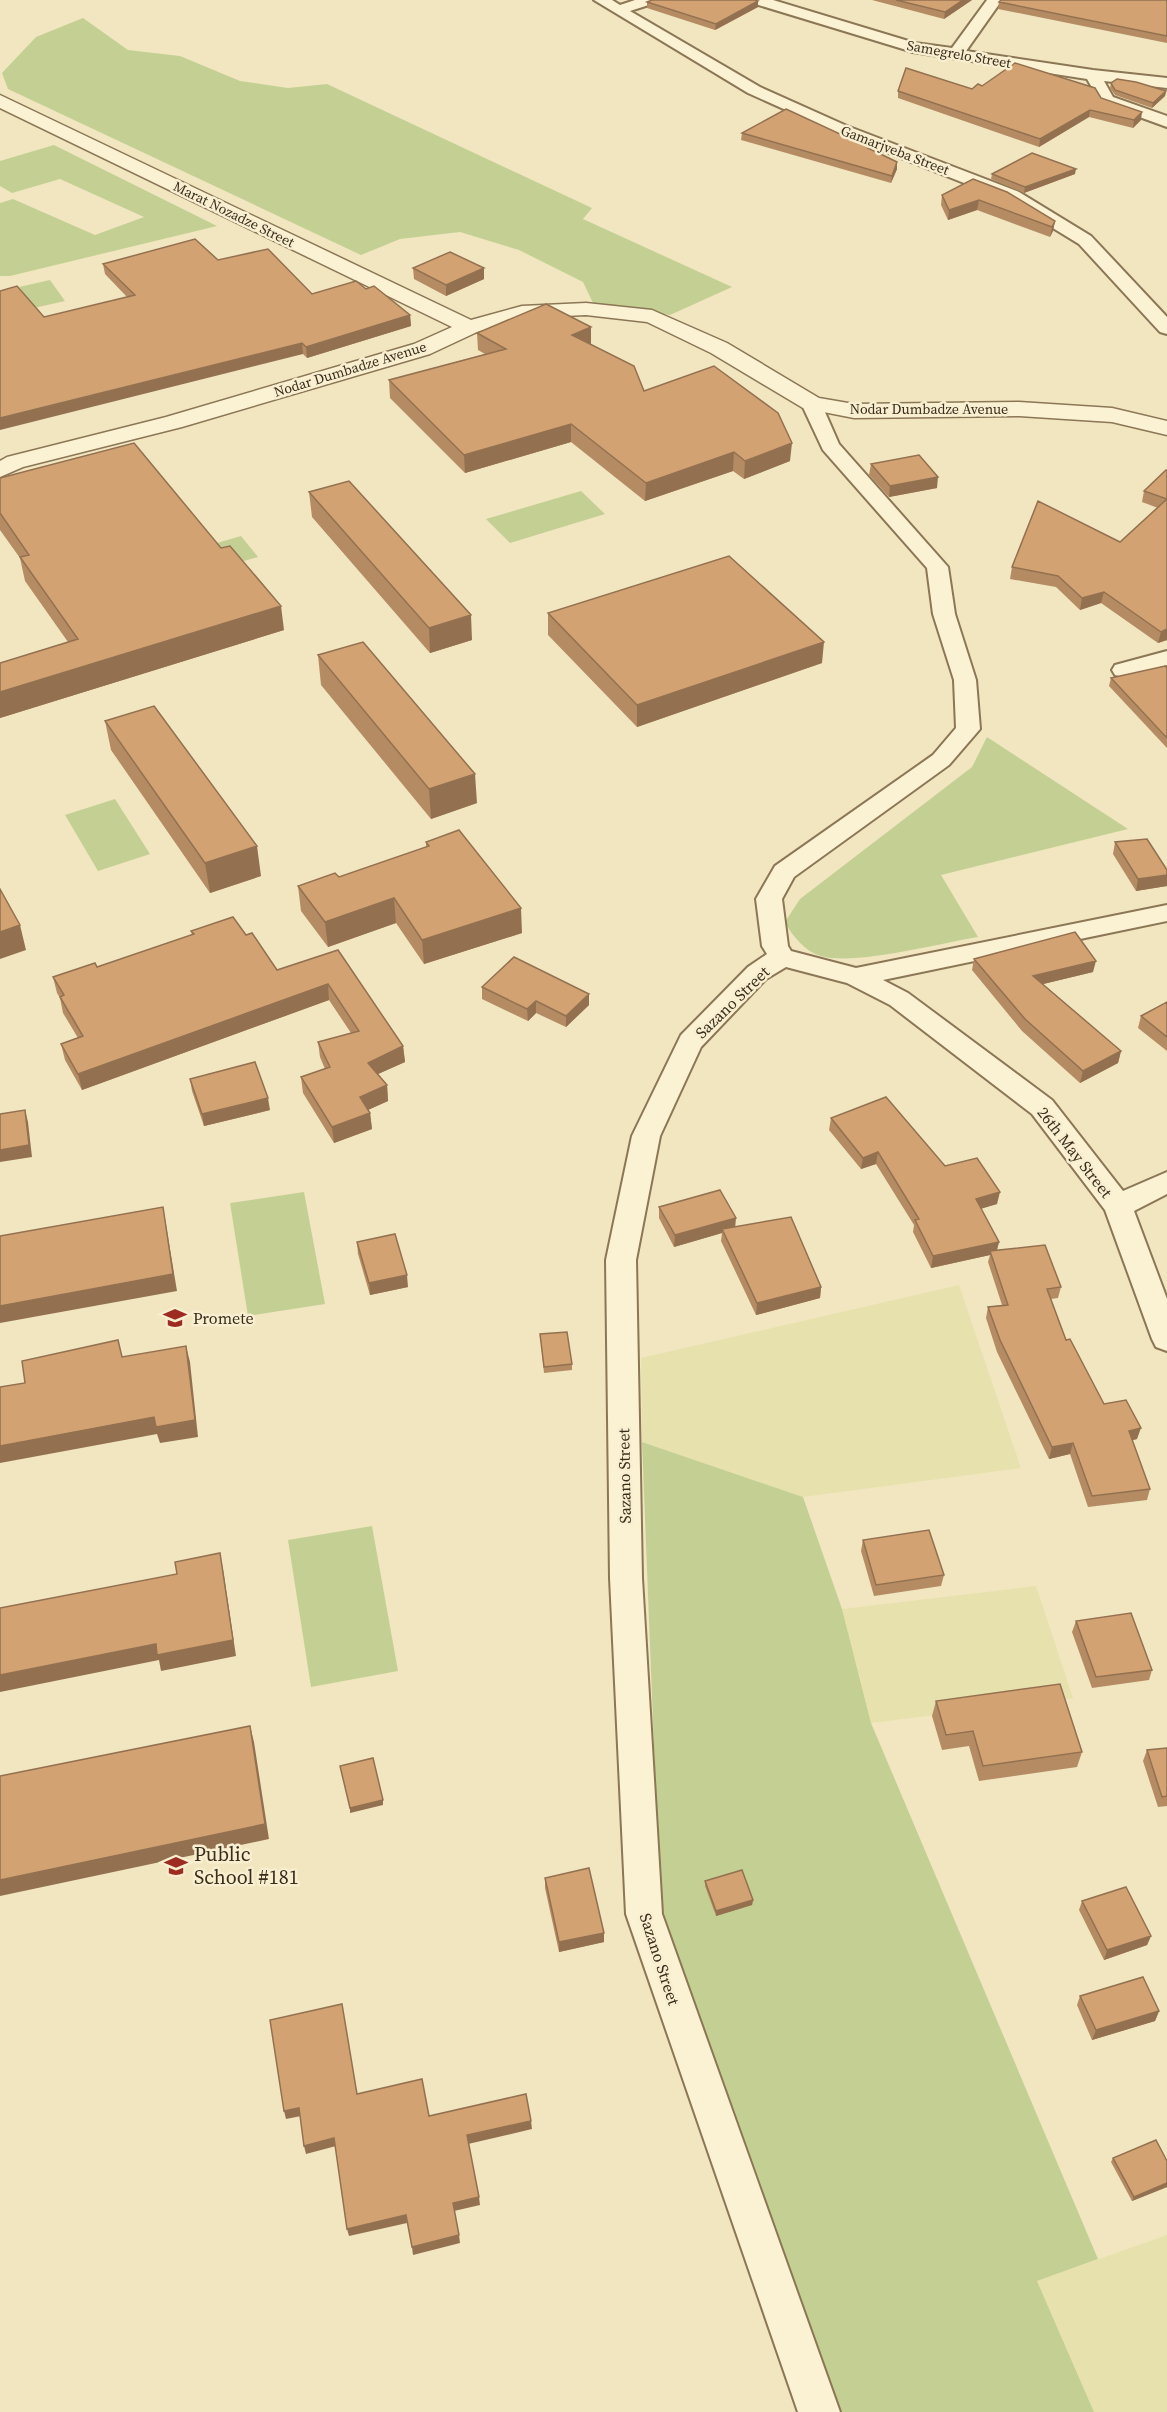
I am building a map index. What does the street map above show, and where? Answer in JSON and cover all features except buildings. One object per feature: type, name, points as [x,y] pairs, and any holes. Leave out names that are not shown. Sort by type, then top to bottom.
[{"type":"street","name":"Gamarjveba Street","points":[[601,0],[754,90],[841,129],[1013,196],[1085,240],[1167,328]]},
{"type":"street","points":[[618,10],[650,0]]},
{"type":"street","name":"Samegrelo Street","points":[[757,0],[913,47],[1093,75],[1167,83]]},
{"type":"street","points":[[955,55],[995,0]]},
{"type":"street","points":[[1093,75],[1107,100],[1167,122]]},
{"type":"street","name":"Marat Nozadze Street","points":[[0,101],[469,327]]},
{"type":"street","name":"Nodar Dumbadze Avenue","points":[[5,464],[174,422],[422,349],[469,327],[522,312],[586,309],[652,316],[719,348],[811,403],[854,411],[978,408],[1112,415],[1167,428]]},
{"type":"street","points":[[782,957],[775,946],[768,899],[784,872],[941,760],[968,729],[965,680],[944,614],[937,567],[830,446],[811,403]]},
{"type":"street","points":[[1123,670],[1167,658]]},
{"type":"street","name":"Sazano Street","points":[[819,2412],[644,1914],[626,1578],[621,1260],[646,1136],[690,1042],[757,973],[782,957],[856,977],[1167,913]]},
{"type":"street","name":"26th May Street","points":[[856,977],[899,999],[1042,1107],[1118,1206],[1167,1339]]},
{"type":"street","points":[[1118,1206],[1167,1182]]},
{"type":"shaded area","points":[[959,1285],[1021,1468],[803,1497],[642,1442],[641,1358]]},
{"type":"shaded area","points":[[1036,1586],[1073,1698],[871,1723],[842,1609]]},
{"type":"shaded area","points":[[1167,2235],[1167,2412],[1094,2412],[1037,2281]]},
{"type":"green space","points":[[83,18],[128,50],[180,56],[240,81],[288,88],[327,84],[592,208],[583,219],[732,287],[670,315],[593,303],[583,282],[519,250],[460,232],[400,239],[361,255],[8,89],[2,73],[36,37]]},
{"type":"green space","points":[[54,145],[217,226],[10,276],[0,276],[0,203],[13,199],[95,235],[144,217],[60,179],[12,193],[0,186],[0,161]]},
{"type":"green space","points":[[50,280],[65,301],[34,308],[19,287]]},
{"type":"green space","points":[[581,491],[605,514],[510,543],[486,519]]},
{"type":"green space","points":[[241,536],[258,557],[182,579],[166,558]]},
{"type":"green space","points":[[987,737],[1128,829],[941,875],[978,937],[854,958],[821,956],[805,947],[791,933],[785,922],[800,899],[972,767]]},
{"type":"green space","points":[[115,799],[150,854],[98,871],[65,815]]},
{"type":"green space","points":[[304,1192],[325,1304],[248,1316],[230,1203]]},
{"type":"green space","points":[[642,1442],[803,1497],[842,1609],[871,1723],[1098,2259],[1037,2281],[1094,2412],[837,2412],[712,2064],[660,1901]]},
{"type":"green space","points":[[372,1526],[398,1671],[311,1687],[288,1540]]},
{"type":"place","name":"Promete","points":[[175,1318]]},
{"type":"place","name":"Public School #181","points":[[176,1866]]}]
